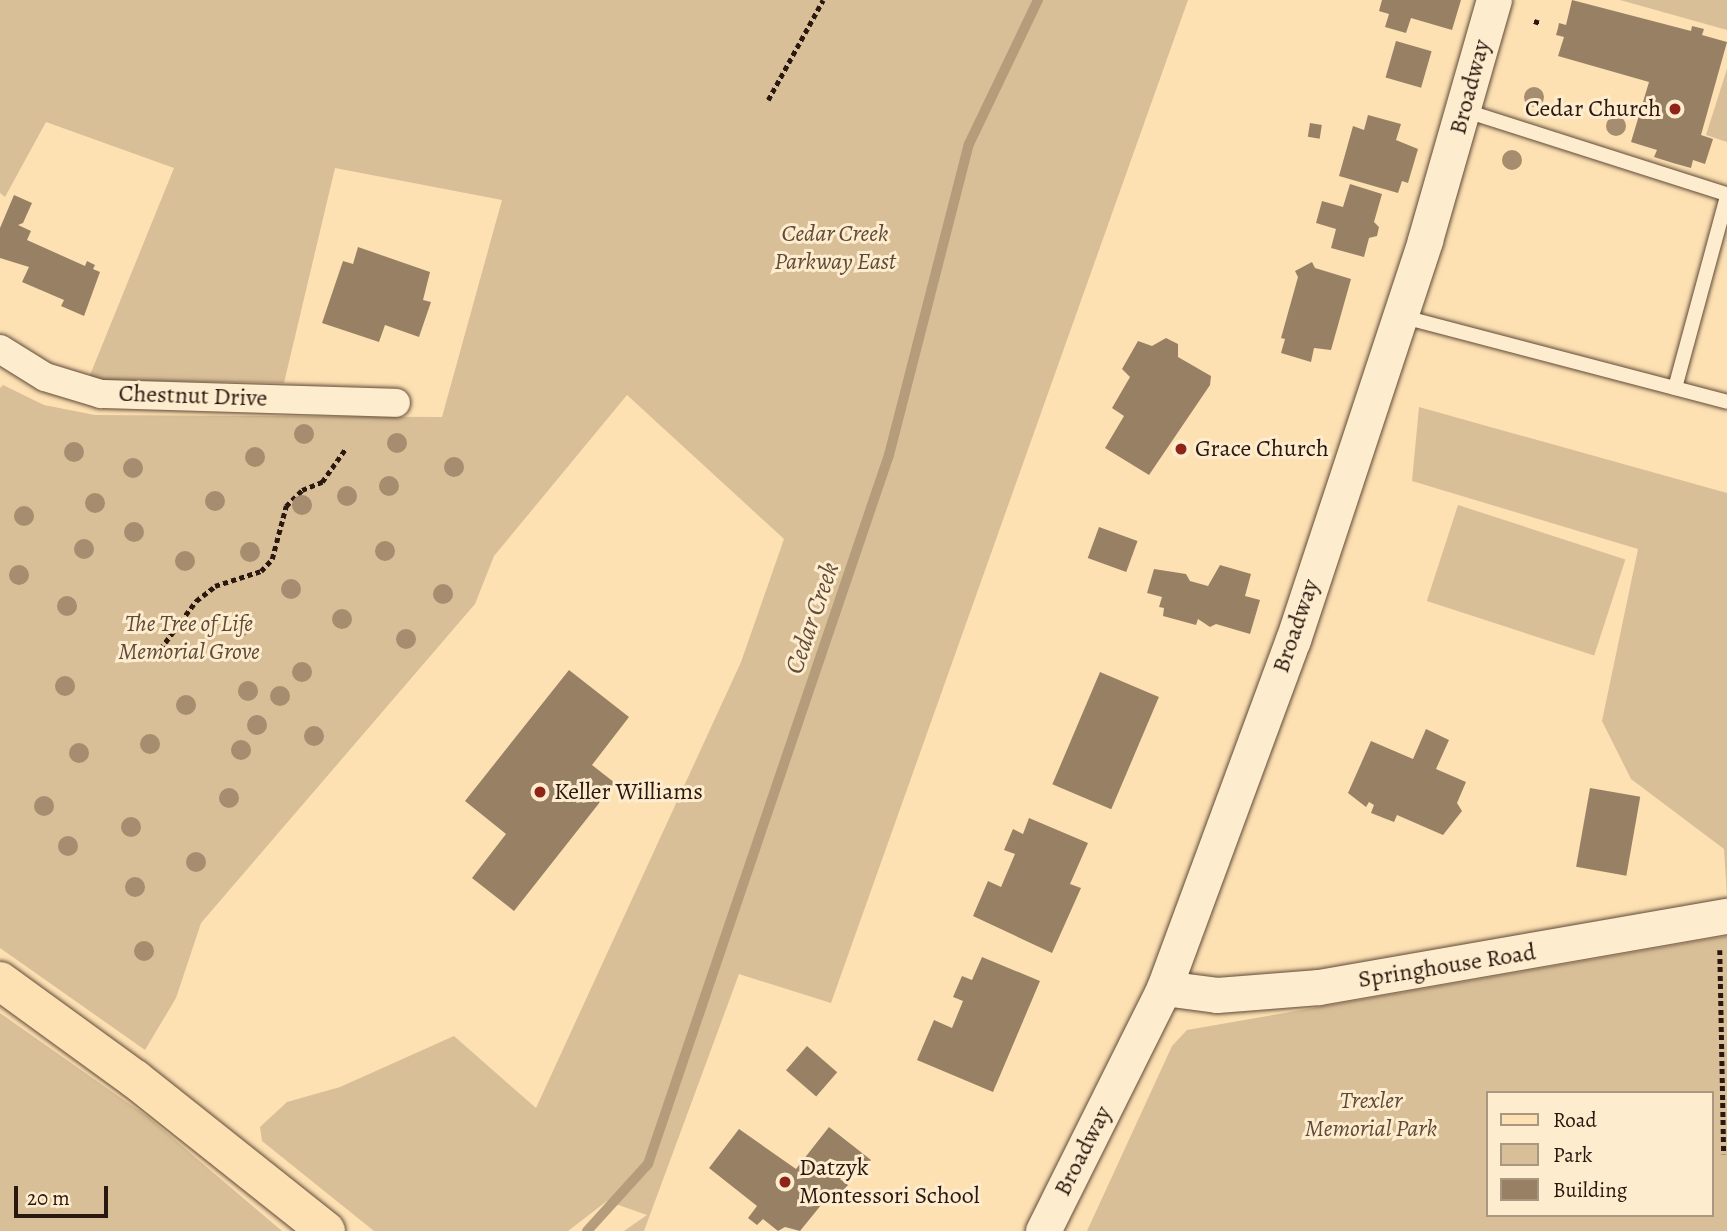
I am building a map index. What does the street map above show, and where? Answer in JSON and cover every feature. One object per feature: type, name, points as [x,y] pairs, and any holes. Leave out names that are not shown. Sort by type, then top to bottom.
[{"type":"main road","points":[[0,981],[157,1096],[326,1231]]},
{"type":"street","name":"Broadway","points":[[1042,1231],[1164,988],[1293,640],[1400,316],[1494,0]]},
{"type":"street","name":"Chestnut Drive","points":[[0,349],[45,377],[101,394],[396,403]]},
{"type":"street","name":"Springhouse Road","points":[[1164,988],[1217,995],[1319,987],[1723,917]]},
{"type":"lane","points":[[1463,110],[1727,195],[1675,388]]},
{"type":"lane","points":[[1400,316],[1727,402]]},
{"type":"path","points":[[768,100],[823,0]]},
{"type":"path","points":[[1534,20],[1540,23]]},
{"type":"path","points":[[155,656],[175,625],[215,586],[261,571],[272,559],[286,506],[302,490],[322,482],[346,448]]},
{"type":"path","points":[[1723,917],[1724,1153]]},
{"type":"green space","name":"Cedar Creek Parkway East","points":[[0,0],[1188,0],[831,1003],[739,974],[644,1231],[624,1231],[647,1215],[607,1201],[568,1231],[374,1231],[262,1141],[260,1127],[287,1102],[340,1087],[454,1036],[536,1108],[741,662],[784,539],[627,395],[494,556],[475,604],[201,923],[176,998],[145,1050],[0,948],[0,388],[3,385],[44,405],[95,415],[442,417],[502,200],[335,168],[284,383],[88,380],[174,168],[46,122],[5,197],[0,193]]},
{"type":"green space","points":[[1620,0],[1727,0],[1727,30]]},
{"type":"green space","points":[[1727,69],[1727,142],[1706,135]]},
{"type":"green space","points":[[1419,407],[1727,493],[1727,896],[1724,849],[1631,779],[1602,721],[1638,549],[1412,481]]},
{"type":"green space","points":[[1458,505],[1625,559],[1594,655],[1427,601]]},
{"type":"green space","name":"Trexler Memorial Park","points":[[1727,936],[1727,1231],[1087,1231],[1172,1046],[1187,1030]]},
{"type":"green space","points":[[0,1013],[148,1117],[282,1231],[0,1231]]},
{"type":"building","points":[[1382,0],[1461,0],[1452,30],[1411,18],[1406,33],[1385,27],[1389,14],[1379,11]]},
{"type":"building","name":"Cedar Church","points":[[1572,0],[1691,31],[1692,26],[1704,29],[1702,35],[1727,42],[1701,135],[1713,139],[1705,164],[1693,160],[1691,168],[1673,163],[1654,157],[1657,150],[1631,142],[1649,82],[1558,56],[1564,37],[1556,35],[1559,23],[1566,25]]},
{"type":"building","points":[[1396,41],[1432,51],[1421,88],[1386,78]]},
{"type":"building","points":[[1368,115],[1401,124],[1396,140],[1418,149],[1408,183],[1402,181],[1398,193],[1339,176],[1353,126],[1364,130]]},
{"type":"building","points":[[1310,123],[1322,125],[1320,139],[1308,137]]},
{"type":"building","points":[[1350,184],[1382,194],[1374,222],[1379,227],[1377,236],[1369,238],[1364,257],[1331,248],[1336,229],[1316,223],[1322,201],[1343,207]]},
{"type":"building","points":[[14,195],[32,203],[23,223],[18,225],[31,231],[27,240],[85,266],[87,261],[95,265],[93,269],[100,272],[84,316],[61,306],[64,300],[22,282],[29,267],[0,258],[0,228]]},
{"type":"building","points":[[358,247],[430,272],[423,300],[431,302],[419,337],[385,325],[379,342],[322,323],[343,261],[353,264]]},
{"type":"building","points":[[1312,262],[1315,268],[1351,279],[1331,350],[1314,348],[1311,362],[1281,353],[1285,339],[1281,338],[1298,277],[1295,271]]},
{"type":"building","points":[[1166,338],[1178,344],[1178,357],[1211,376],[1210,385],[1149,475],[1105,448],[1124,416],[1112,408],[1130,377],[1122,369],[1138,341],[1152,346]]},
{"type":"building","points":[[1099,527],[1138,541],[1126,572],[1088,558]]},
{"type":"building","points":[[1220,565],[1251,574],[1245,596],[1260,600],[1250,634],[1216,624],[1210,627],[1198,619],[1196,625],[1163,616],[1164,608],[1159,607],[1162,597],[1147,593],[1154,569],[1186,574],[1190,581],[1208,586]]},
{"type":"building","name":"Keller Williams","points":[[569,670],[629,717],[592,765],[615,783],[514,911],[472,878],[506,834],[465,801]]},
{"type":"building","points":[[1100,672],[1159,697],[1111,809],[1052,784]]},
{"type":"building","points":[[1426,729],[1449,740],[1436,769],[1466,782],[1457,803],[1462,811],[1443,835],[1397,815],[1394,822],[1371,813],[1374,805],[1369,802],[1366,807],[1348,793],[1371,741],[1413,759]]},
{"type":"building","points":[[1590,788],[1640,797],[1626,876],[1576,867]]},
{"type":"building","points":[[1029,818],[1088,843],[1070,884],[1081,888],[1052,953],[973,916],[988,881],[1001,887],[1015,854],[1004,850],[1013,829],[1023,834]]},
{"type":"building","points":[[982,957],[1040,981],[993,1092],[917,1060],[934,1020],[952,1028],[963,1001],[953,997],[962,976],[972,980]]},
{"type":"building","points":[[807,1046],[837,1072],[816,1096],[786,1070]]},
{"type":"building","name":"Datzyk Montessori School","points":[[829,1127],[871,1160],[857,1178],[847,1170],[840,1179],[848,1185],[837,1199],[830,1194],[800,1231],[785,1227],[778,1231],[763,1219],[757,1225],[748,1218],[757,1206],[709,1168],[739,1129],[796,1169]]},
{"type":"waterway","name":"Cedar Creek","points":[[587,1231],[648,1164],[889,455],[969,144],[1038,0]]},
{"type":"place","name":"Cedar Church","points":[[1675,109]]},
{"type":"place","name":"Grace Church","points":[[1181,449]]},
{"type":"place","name":"Keller Williams","points":[[540,792]]},
{"type":"place","name":"Datzyk Montessori School","points":[[785,1182]]},
{"type":"park label","name":"The Tree of Life Memorial Grove","points":[[189,638]]}]
